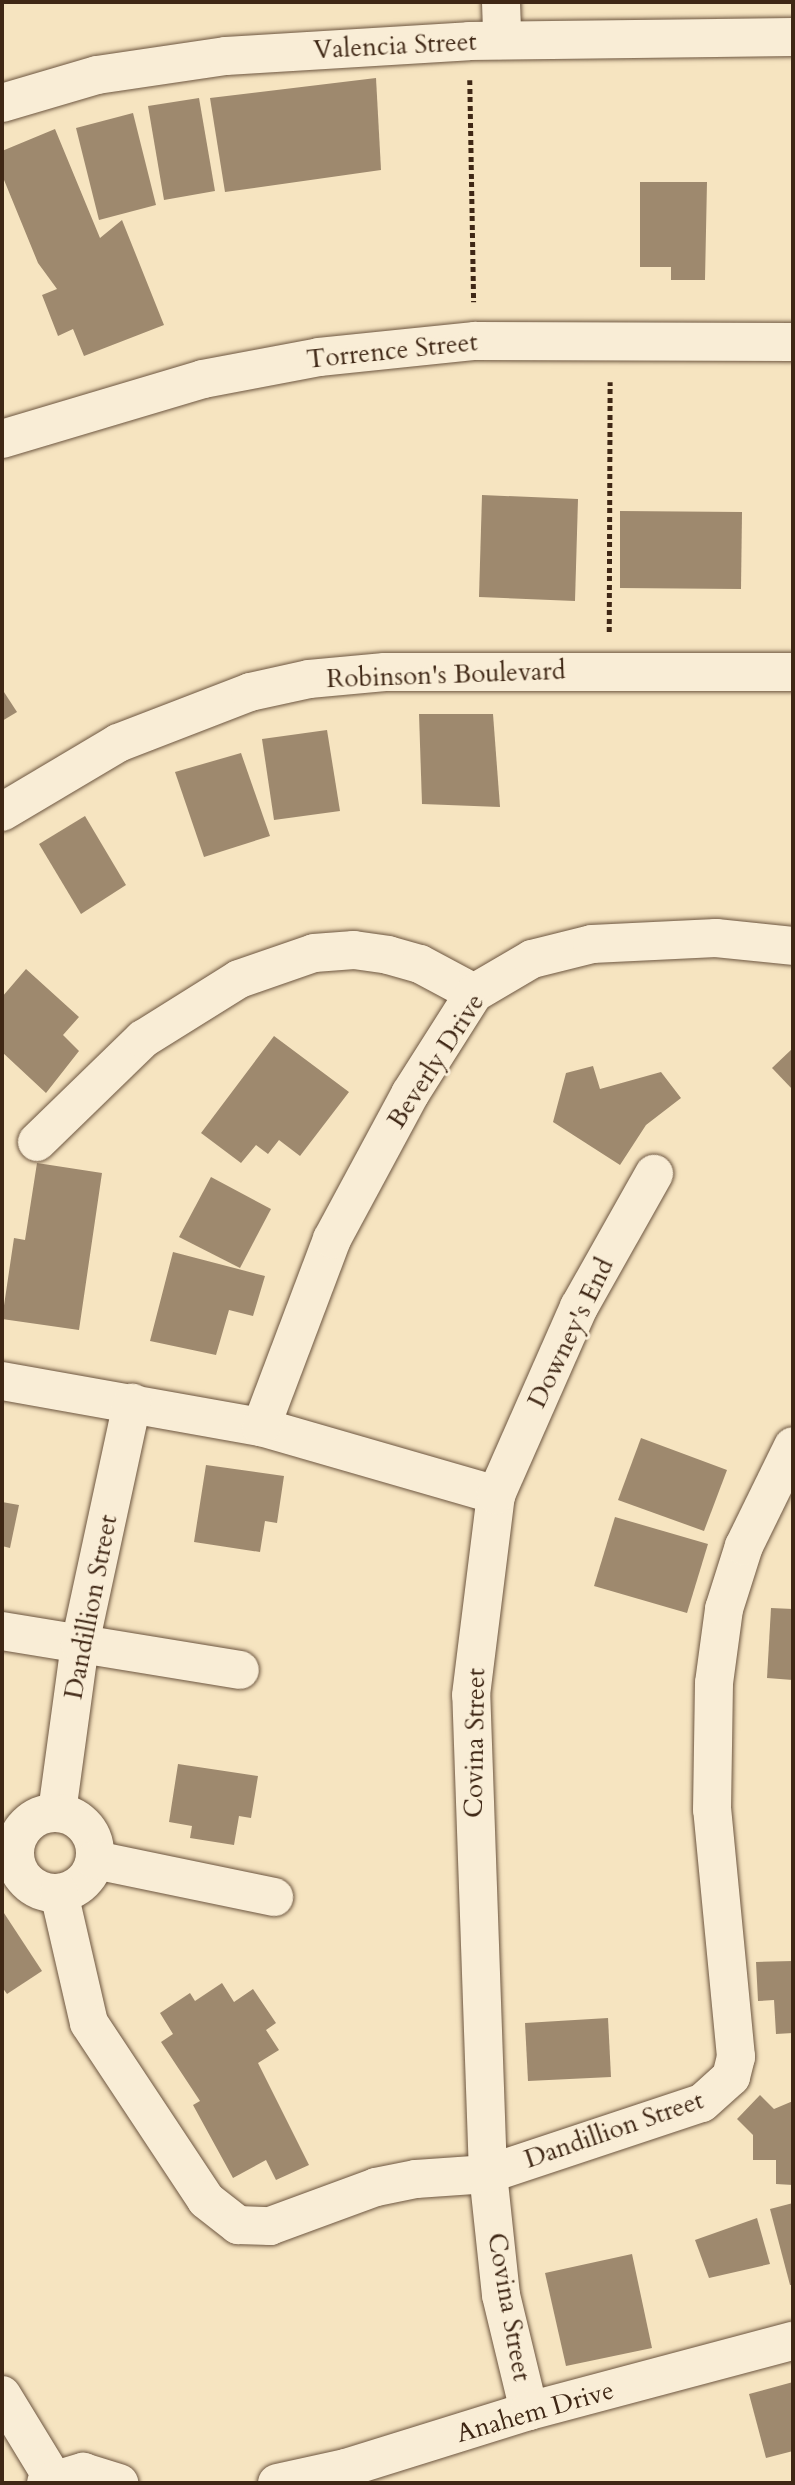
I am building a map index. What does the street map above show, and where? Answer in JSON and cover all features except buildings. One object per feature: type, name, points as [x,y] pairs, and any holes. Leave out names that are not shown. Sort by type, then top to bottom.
[{"type":"street","points":[[486,40],[501,2]]},
{"type":"street","name":"Valencia Street","points":[[2,103],[97,75],[183,61],[486,40],[793,37]]},
{"type":"street","name":"Torrence Street","points":[[2,439],[203,379],[319,357],[475,341],[793,342]]},
{"type":"street","name":"Robinson's Boulevard","points":[[2,812],[118,743],[250,692],[309,679],[385,672],[793,672]]},
{"type":"street","name":"Beverly Drive","points":[[261,1427],[332,1239],[410,1094],[474,993],[533,959],[592,944],[716,938],[793,946]]},
{"type":"street","points":[[37,1142],[143,1039],[239,979],[314,953],[354,950],[388,955],[420,964],[474,993]]},
{"type":"street","name":"Downey's End","points":[[496,1495],[579,1307],[654,1174]]},
{"type":"street","points":[[2,1381],[261,1427],[496,1495]]},
{"type":"street","name":"Dandillion Street","points":[[57,1812],[80,1644],[132,1403]]},
{"type":"street","name":"Dandillion Street","points":[[60,1893],[89,2023],[220,2216],[238,2225],[270,2226],[376,2187],[488,2174],[702,2103],[731,2077],[734,2029],[712,1810],[714,1683],[724,1609],[744,1546],[793,1446]]},
{"type":"street","name":"Covina Street","points":[[496,1495],[471,1695],[488,2174],[501,2295],[529,2411]]},
{"type":"street","points":[[2,1631],[240,1670]]},
{"type":"street","points":[[57,1812],[74,1817],[87,1828],[95,1860],[83,1882],[60,1893],[41,1891],[26,1881],[8,1846],[30,1821],[57,1812]]},
{"type":"street","points":[[95,1860],[274,1897]]},
{"type":"street","name":"Anahem Drive","points":[[276,2483],[346,2468],[529,2411],[793,2341]]},
{"type":"street","points":[[2,2395],[50,2481],[83,2472],[119,2483]]},
{"type":"path","points":[[475,341],[486,40]]},
{"type":"path","points":[[607,672],[610,341]]}]
